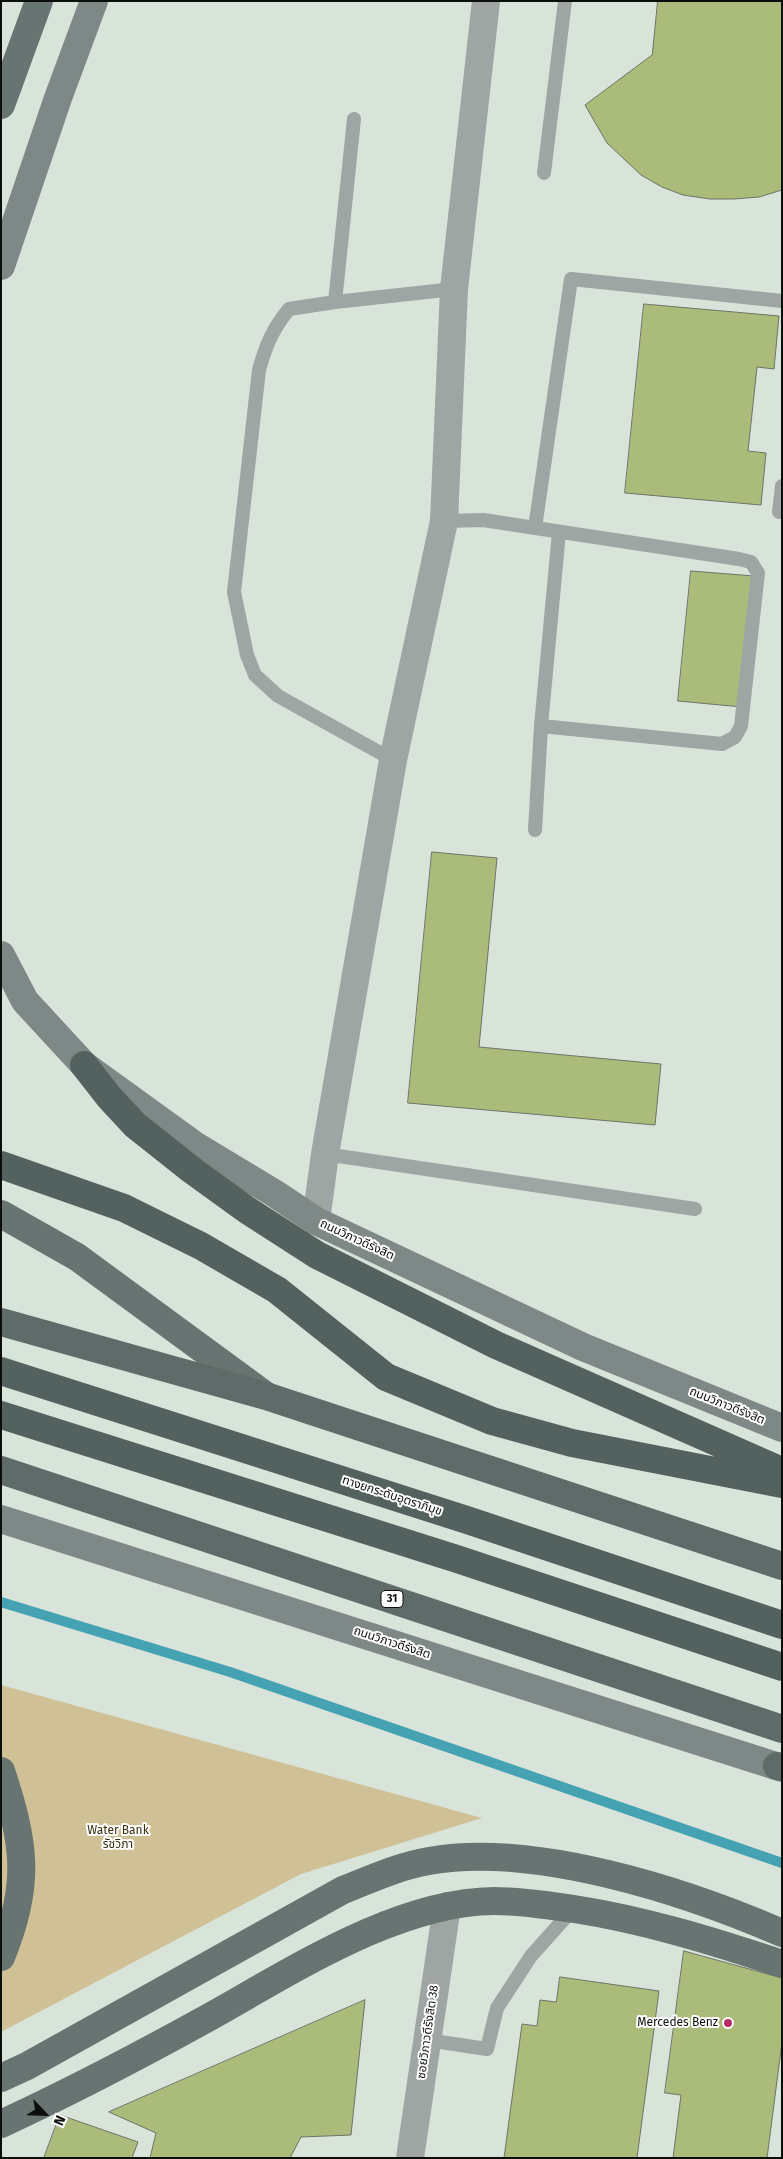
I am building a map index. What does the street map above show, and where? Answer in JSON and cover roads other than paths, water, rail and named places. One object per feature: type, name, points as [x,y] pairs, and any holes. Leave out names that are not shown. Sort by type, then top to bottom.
[{"type":"highway","points":[[84,1065],[108,1097],[135,1125],[193,1171],[247,1210],[317,1255],[496,1345],[782,1471]]},
{"type":"highway","points":[[1,1165],[124,1208],[201,1246],[277,1290],[386,1377],[404,1385],[492,1420],[572,1443],[782,1484]]},
{"type":"highway","points":[[1,1322],[266,1396],[782,1566]]},
{"type":"highway","name":"ทางยกระดับอุตราภิมุข","points":[[1,1371],[457,1516],[782,1624]]},
{"type":"highway","points":[[1,1415],[457,1559],[782,1667]]},
{"type":"highway","name":"31","points":[[1,1470],[782,1729]]},
{"type":"main road","points":[[1,104],[39,1]]},
{"type":"main road","points":[[1,266],[58,98],[94,1]]},
{"type":"main road","name":"ถนนวิภาวดีรังสิต","points":[[1,955],[25,1000],[84,1065],[196,1146],[316,1221],[583,1347],[782,1428]]},
{"type":"main road","points":[[1,1214],[77,1257],[266,1396]]},
{"type":"main road","name":"ถนนวิภาวดีรังสิต","points":[[1,1519],[780,1767]]},
{"type":"main road","points":[[1,1771],[14,1809],[22,1852],[22,1885],[11,1934],[1,1957]]},
{"type":"main road","points":[[1,2078],[27,2066],[342,1890],[392,1871],[428,1861],[476,1856],[564,1864],[644,1884],[745,1917],[782,1933]]},
{"type":"main road","points":[[1,2124],[110,2072],[324,1953],[408,1916],[447,1906],[492,1901],[529,1902],[618,1916],[709,1939],[782,1964]]},
{"type":"street","points":[[316,1221],[393,760],[444,521],[454,289],[486,1]]},
{"type":"street","name":"ซอยวิภาวดีรังสิต 38","points":[[410,2158],[447,1906]]},
{"type":"lane","points":[[544,172],[565,1]]},
{"type":"lane","points":[[335,302],[354,119]]},
{"type":"lane","points":[[535,528],[571,279],[782,301]]},
{"type":"lane","points":[[393,760],[294,707],[278,696],[255,675],[247,655],[234,592],[259,370],[265,346],[274,328],[289,309],[454,289]]},
{"type":"lane","points":[[779,512],[782,486]]},
{"type":"lane","points":[[444,521],[483,520],[739,560],[751,562],[758,573],[741,726],[735,737],[722,744],[541,726]]},
{"type":"lane","points":[[534,830],[541,726],[559,532]]},
{"type":"lane","points":[[326,1154],[694,1209]]},
{"type":"lane","points":[[427,2040],[486,2049],[497,2008],[531,1956],[573,1909]]},
{"type":"waterway","points":[[1,1602],[230,1672],[782,1863]]},
{"type":"place","name":"Mercedes Benz","points":[[728,2023]]},
{"type":"park label","name":"Water Bank รัชวิภา","points":[[118,1838]]}]
